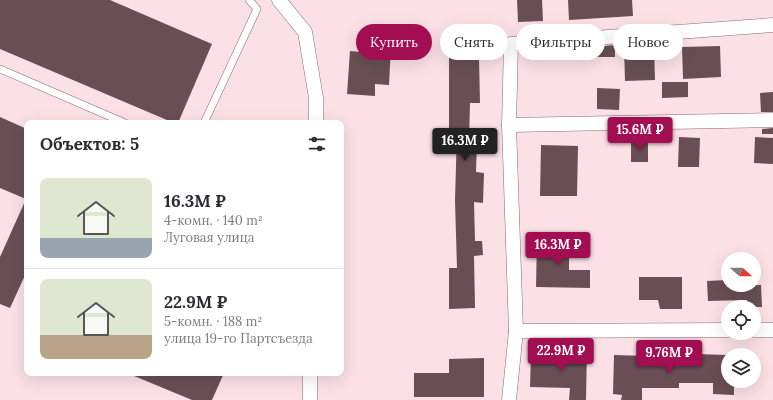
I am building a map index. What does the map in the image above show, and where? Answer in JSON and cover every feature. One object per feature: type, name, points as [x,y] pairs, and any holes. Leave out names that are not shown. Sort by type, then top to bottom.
[{"type":"street","points":[[282,1],[305,32],[316,98],[316,120]]},
{"type":"street","points":[[509,400],[516,331],[509,125],[511,44],[773,25]]},
{"type":"street","points":[[509,125],[773,120]]},
{"type":"street","points":[[516,331],[721,330]]},
{"type":"street","points":[[761,330],[773,330]]},
{"type":"street","points":[[310,376],[310,400]]},
{"type":"lane","points":[[205,120],[257,9],[249,0]]},
{"type":"lane","points":[[0,69],[118,120]]},
{"type":"building","points":[[0,0],[110,0],[212,44],[179,120],[167,120],[0,49]]},
{"type":"building","points":[[517,0],[542,0],[543,21],[518,22]]},
{"type":"building","points":[[568,0],[632,0],[633,16],[569,20]]},
{"type":"building","points":[[613,45],[613,57],[605,57],[605,46]]},
{"type":"building","points":[[720,46],[721,77],[683,79],[683,47]]},
{"type":"building","points":[[350,51],[356,52],[356,60],[390,60],[389,85],[375,84],[375,96],[347,94]]},
{"type":"building","points":[[449,60],[479,60],[480,103],[470,103],[469,141],[477,141],[476,172],[484,173],[483,203],[474,202],[475,241],[482,241],[483,255],[474,256],[475,308],[449,309],[449,268],[457,268],[455,201],[457,130],[449,130]]},
{"type":"building","points":[[624,60],[654,60],[655,80],[625,81]]},
{"type":"building","points":[[662,82],[688,82],[688,97],[662,98]]},
{"type":"building","points":[[597,88],[620,89],[619,110],[597,109]]},
{"type":"building","points":[[773,92],[773,112],[761,112],[760,93]]},
{"type":"building","points":[[0,117],[24,128],[24,198],[0,188]]},
{"type":"building","points":[[773,128],[773,134],[762,134],[762,129]]},
{"type":"building","points":[[679,137],[700,138],[699,167],[678,167]]},
{"type":"building","points":[[755,137],[773,138],[773,164],[754,163]]},
{"type":"building","points":[[631,140],[648,140],[648,162],[631,162]]},
{"type":"building","points":[[541,145],[578,146],[577,196],[540,196]]},
{"type":"building","points":[[24,203],[24,278],[10,308],[0,304],[0,257]]},
{"type":"building","points":[[537,238],[569,239],[569,270],[590,270],[590,288],[536,287]]},
{"type":"building","points":[[639,277],[682,277],[682,309],[660,309],[658,300],[639,300]]},
{"type":"building","points":[[721,280],[721,292],[761,292],[761,285],[762,307],[761,300],[708,301],[707,281]]},
{"type":"building","points":[[565,349],[587,349],[586,400],[569,400],[570,388],[530,387],[531,353],[564,353]]},
{"type":"building","points":[[695,354],[721,355],[721,388],[734,388],[734,395],[713,394],[713,383],[679,383],[679,388],[642,388],[642,400],[621,400],[622,395],[613,394],[614,355],[648,356],[648,361],[695,361]]},
{"type":"building","points":[[484,358],[484,397],[414,397],[414,373],[449,373],[449,359]]},
{"type":"building","points":[[134,376],[223,376],[212,400],[192,400]]}]
